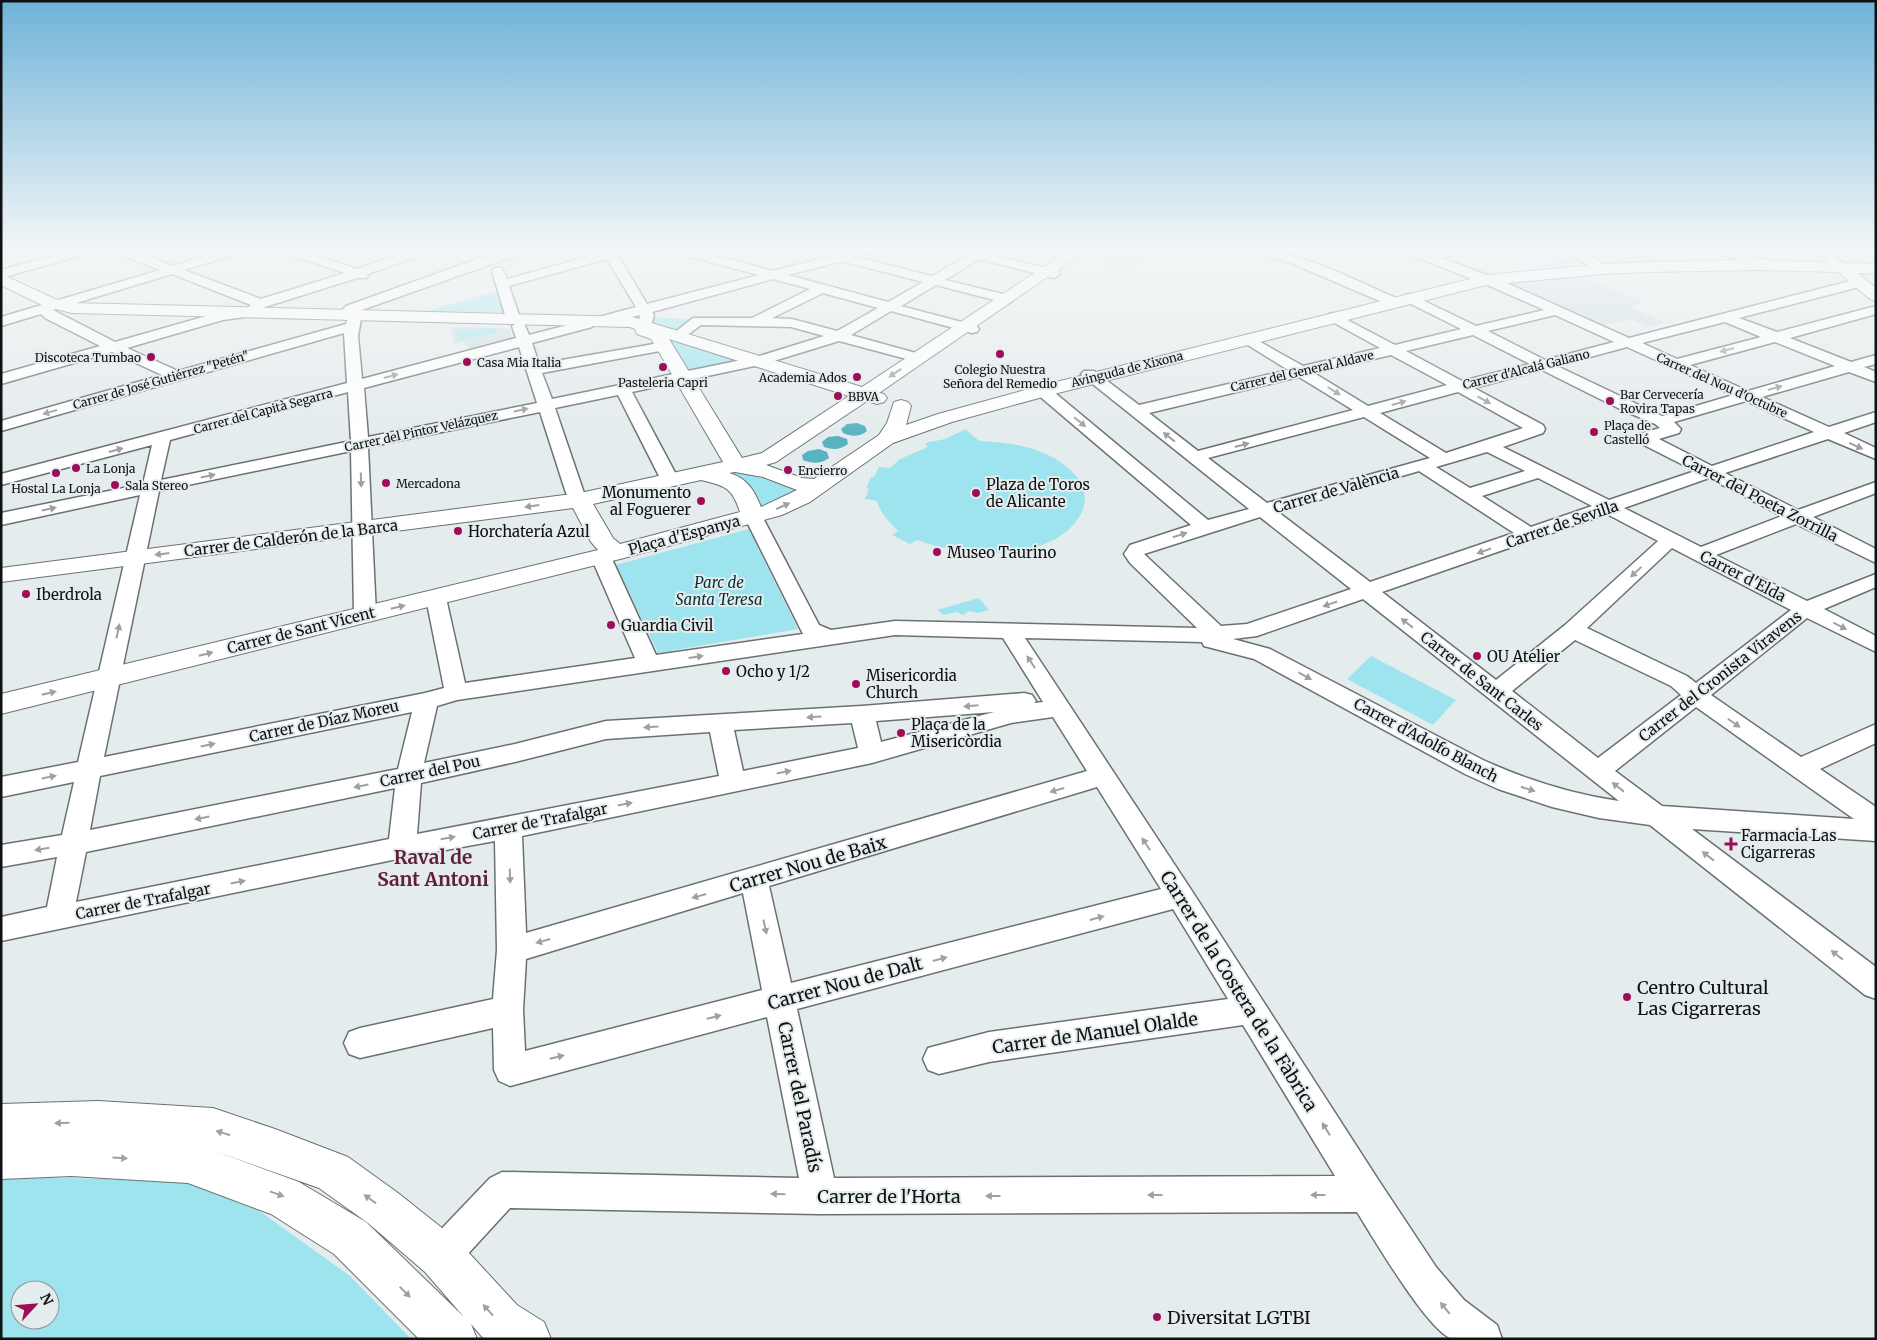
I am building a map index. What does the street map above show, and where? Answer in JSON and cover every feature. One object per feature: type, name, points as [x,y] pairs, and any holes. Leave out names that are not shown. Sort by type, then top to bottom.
[{"type":"main road","points":[[74,312],[350,320],[604,320],[647,316],[671,341],[683,377],[736,466]]},
{"type":"main road","points":[[284,312],[350,320]]},
{"type":"main road","points":[[769,465],[864,394],[918,358],[969,328],[990,312]]},
{"type":"main road","name":"Avinguda de Xixona","points":[[886,439],[945,418],[1092,376],[1356,312]]},
{"type":"main road","points":[[515,320],[630,326],[671,341],[759,361],[864,394],[894,410]]},
{"type":"main road","points":[[843,409],[894,410]]},
{"type":"main road","name":"Plaça d'Espanya","points":[[607,550],[753,516],[774,510],[802,497],[886,439],[897,423],[894,410]]},
{"type":"main road","name":"Plaça d'Espanya","points":[[580,500],[736,466],[769,465],[793,483],[819,486]]},
{"type":"main road","name":"Plaça d'Espanya","points":[[703,473],[724,478],[742,489],[753,516]]},
{"type":"main road","points":[[580,500],[607,550]]},
{"type":"main road","name":"Carrer de Calderón de la Barca","points":[[1,574],[580,500]]},
{"type":"main road","name":"Carrer de Sant Vicent","points":[[1,704],[436,598],[607,550]]},
{"type":"main road","points":[[1,1125],[98,1122],[213,1129],[332,1172],[383,1208],[440,1256],[500,1322],[527,1339]]},
{"type":"main road","points":[[1,1158],[71,1155],[188,1162],[284,1197],[350,1238],[453,1339]]},
{"type":"street","points":[[1,322],[35,312]]},
{"type":"street","points":[[50,312],[50,316],[113,348],[176,376]]},
{"type":"street","points":[[1,379],[241,312]]},
{"type":"street","name":"Carrer de José Gutiérrez \"Petén\"","points":[[1,426],[176,376],[350,320],[351,312]]},
{"type":"street","points":[[512,312],[524,340],[575,493],[580,500]]},
{"type":"street","points":[[644,312],[647,316],[661,312]]},
{"type":"street","points":[[755,322],[776,312]]},
{"type":"street","name":"Carrer del Pintor Velázquez","points":[[1,518],[759,361],[839,336],[880,312]]},
{"type":"street","points":[[909,312],[969,328]]},
{"type":"street","points":[[1430,312],[1476,330],[1626,406],[1661,421],[1876,359]]},
{"type":"street","name":"Carrer del General Aldave","points":[[1135,411],[1554,312]]},
{"type":"street","name":"Carrer del Nou d'Octubre","points":[[1557,312],[1876,454]]},
{"type":"street","name":"Carrer d'Alcalá Galiano","points":[[1194,457],[1746,312]]},
{"type":"street","points":[[1676,364],[1870,312]]},
{"type":"street","points":[[1334,317],[1458,386]]},
{"type":"street","points":[[1725,317],[1876,377]]},
{"type":"street","points":[[350,320],[360,444],[365,614]]},
{"type":"street","points":[[533,370],[671,341],[698,321],[792,323],[918,358]]},
{"type":"street","name":"Carrer del Capità Segarra","points":[[1,480],[587,324]]},
{"type":"street","points":[[1248,339],[1444,459]]},
{"type":"street","name":"Carrer de Sant Carles","points":[[1092,376],[1496,692],[1876,985]]},
{"type":"street","name":"Carrer de València","points":[[1216,634],[1137,559],[1135,551],[1141,547],[1205,527],[1421,466],[1537,430],[1458,386]]},
{"type":"street","points":[[623,389],[670,480]]},
{"type":"street","points":[[1042,391],[1205,527]]},
{"type":"street","name":"Carrer de Sevilla","points":[[819,633],[904,627],[1189,636],[1249,631],[1710,472],[1876,417]]},
{"type":"street","name":"Carrer del Poeta Zorrilla","points":[[1661,421],[1673,429],[1644,438],[1876,558]]},
{"type":"street","points":[[58,918],[134,558],[162,438]]},
{"type":"street","name":"Carrer d'Elda","points":[[1489,446],[1876,645]]},
{"type":"street","points":[[1421,466],[1530,535]]},
{"type":"street","points":[[1467,495],[1541,472]]},
{"type":"street","points":[[1701,554],[1876,487]]},
{"type":"street","points":[[753,516],[819,633]]},
{"type":"street","points":[[1496,692],[1574,630],[1671,539]]},
{"type":"street","points":[[607,550],[648,663]]},
{"type":"street","name":"Carrer del Cronista Viravens","points":[[1598,771],[1806,609],[1876,580]]},
{"type":"street","points":[[436,598],[456,692]]},
{"type":"street","name":"Carrer de la Costera de la Fàbrica","points":[[1009,630],[1180,896],[1366,1194],[1423,1280],[1450,1314],[1483,1339]]},
{"type":"street","points":[[1574,630],[1679,682],[1876,821]]},
{"type":"street","points":[[1249,631],[1248,640],[1262,654]]},
{"type":"street","name":"Carrer de Díaz Moreu","points":[[1,787],[426,700],[456,692],[791,644],[819,633]]},
{"type":"street","name":"Carrer de Sevilla","points":[[1189,636],[1262,654]]},
{"type":"street","name":"Carrer d'Adolfo Blanch","points":[[1262,654],[1474,768],[1507,782],[1552,797],[1600,808],[1657,816],[1876,831]]},
{"type":"street","points":[[402,847],[409,776],[426,700]]},
{"type":"street","points":[[1057,704],[872,754],[862,714],[1057,704]]},
{"type":"street","name":"Carrer del Pou","points":[[1,856],[73,844],[409,776],[515,753],[606,730],[862,714]]},
{"type":"street","points":[[720,723],[733,782]]},
{"type":"street","points":[[1799,768],[1876,733]]},
{"type":"street","name":"Carrer de Trafalgar","points":[[1,929],[872,754]]},
{"type":"street","name":"Carrer Nou de Baix","points":[[512,950],[1103,776]]},
{"type":"street","points":[[360,1043],[508,1010],[512,950],[508,828]]},
{"type":"street","name":"Carrer del Paradís","points":[[754,879],[820,1196]]},
{"type":"street","name":"Carrer Nou de Dalt","points":[[508,1010],[510,1070],[1180,896]]},
{"type":"street","name":"Carrer de Manuel Olalde","points":[[939,1059],[990,1047],[1251,1010]]},
{"type":"street","name":"Carrer de l'Horta","points":[[440,1256],[502,1190],[820,1196],[1366,1194]]},
{"type":"shaded area","points":[[1569,312],[1640,312],[1665,323],[1648,327],[1630,319],[1601,326]]},
{"type":"shaded area","points":[[451,327],[503,328],[510,330],[512,338],[507,342],[471,351],[463,341],[455,344]]},
{"type":"shaded area","points":[[857,423],[865,426],[867,431],[855,436],[843,433],[841,429],[847,424]]},
{"type":"shaded area","points":[[838,436],[847,439],[848,444],[836,449],[824,447],[822,442],[828,437]]},
{"type":"shaded area","points":[[819,449],[827,452],[829,458],[816,463],[803,460],[802,455],[808,451]]},
{"type":"green space","points":[[653,317],[695,320],[679,333],[653,324]]},
{"type":"green space","points":[[495,328],[497,333],[458,340],[456,330]]},
{"type":"green space","points":[[666,337],[736,359],[731,364],[689,371]]},
{"type":"green space","name":"Plaza de Toros de Alicante","points":[[966,429],[979,440],[1014,444],[1033,449],[1052,457],[1068,468],[1081,483],[1085,499],[1081,514],[1068,530],[1050,542],[1029,549],[1005,552],[957,550],[917,540],[910,544],[892,535],[898,531],[885,517],[877,501],[865,499],[869,489],[866,488],[871,477],[874,477],[879,467],[890,468],[900,459],[928,447],[925,443],[945,439]]},
{"type":"green space","points":[[742,471],[799,489],[759,508],[726,475]]},
{"type":"green space","name":"Parc de Santa Teresa","points":[[749,529],[798,629],[658,653],[616,565]]},
{"type":"green space","points":[[979,598],[989,610],[978,613],[969,611],[963,615],[956,612],[944,615],[937,610]]},
{"type":"green space","points":[[1371,656],[1456,700],[1433,725],[1347,679]]},
{"type":"green space","points":[[27,1177],[219,1182],[350,1276],[411,1339],[1,1339],[1,1179]]},
{"type":"place","name":"Colegio Nuestra Señora del Remedio","points":[[1000,354]]},
{"type":"place","name":"Discoteca Tumbao","points":[[151,357]]},
{"type":"place","name":"Casa Mia Italia","points":[[467,362]]},
{"type":"place","name":"Pasteleria Capri","points":[[663,367]]},
{"type":"place","name":"Academia Ados","points":[[857,377]]},
{"type":"place","name":"BBVA","points":[[838,396]]},
{"type":"place","name":"Bar Cervecería Rovira Tapas","points":[[1610,401]]},
{"type":"place","name":"Plaça de Castelló","points":[[1594,432]]},
{"type":"place","name":"La Lonja","points":[[76,468]]},
{"type":"place","name":"Encierro","points":[[788,470]]},
{"type":"place","name":"Hostal La Lonja","points":[[56,473]]},
{"type":"place","name":"Mercadona","points":[[386,483]]},
{"type":"place","name":"Sala Stereo","points":[[115,485]]},
{"type":"place","name":"Plaza de Toros de Alicante","points":[[976,493]]},
{"type":"place","name":"Monumento al Foguerer","points":[[701,501]]},
{"type":"place","name":"Horchatería Azul","points":[[458,531]]},
{"type":"place","name":"Museo Taurino","points":[[937,552]]},
{"type":"place","name":"Iberdrola","points":[[26,594]]},
{"type":"place","name":"Guardia Civil","points":[[611,625]]},
{"type":"place","name":"OU Atelier","points":[[1477,656]]},
{"type":"place","name":"Ocho y 1/2","points":[[726,671]]},
{"type":"place","name":"Misericordia Church","points":[[856,684]]},
{"type":"place","name":"Plaça de la Misericòrdia","points":[[901,733]]},
{"type":"place","name":"Farmacia Las Cigarreras","points":[[1731,844]]},
{"type":"place","name":"Centro Cultural Las Cigarreras","points":[[1627,997]]},
{"type":"place","name":"Diversitat LGTBI","points":[[1157,1317]]},
{"type":"district","name":"Raval de Sant Antoni","points":[[433,868]]}]
